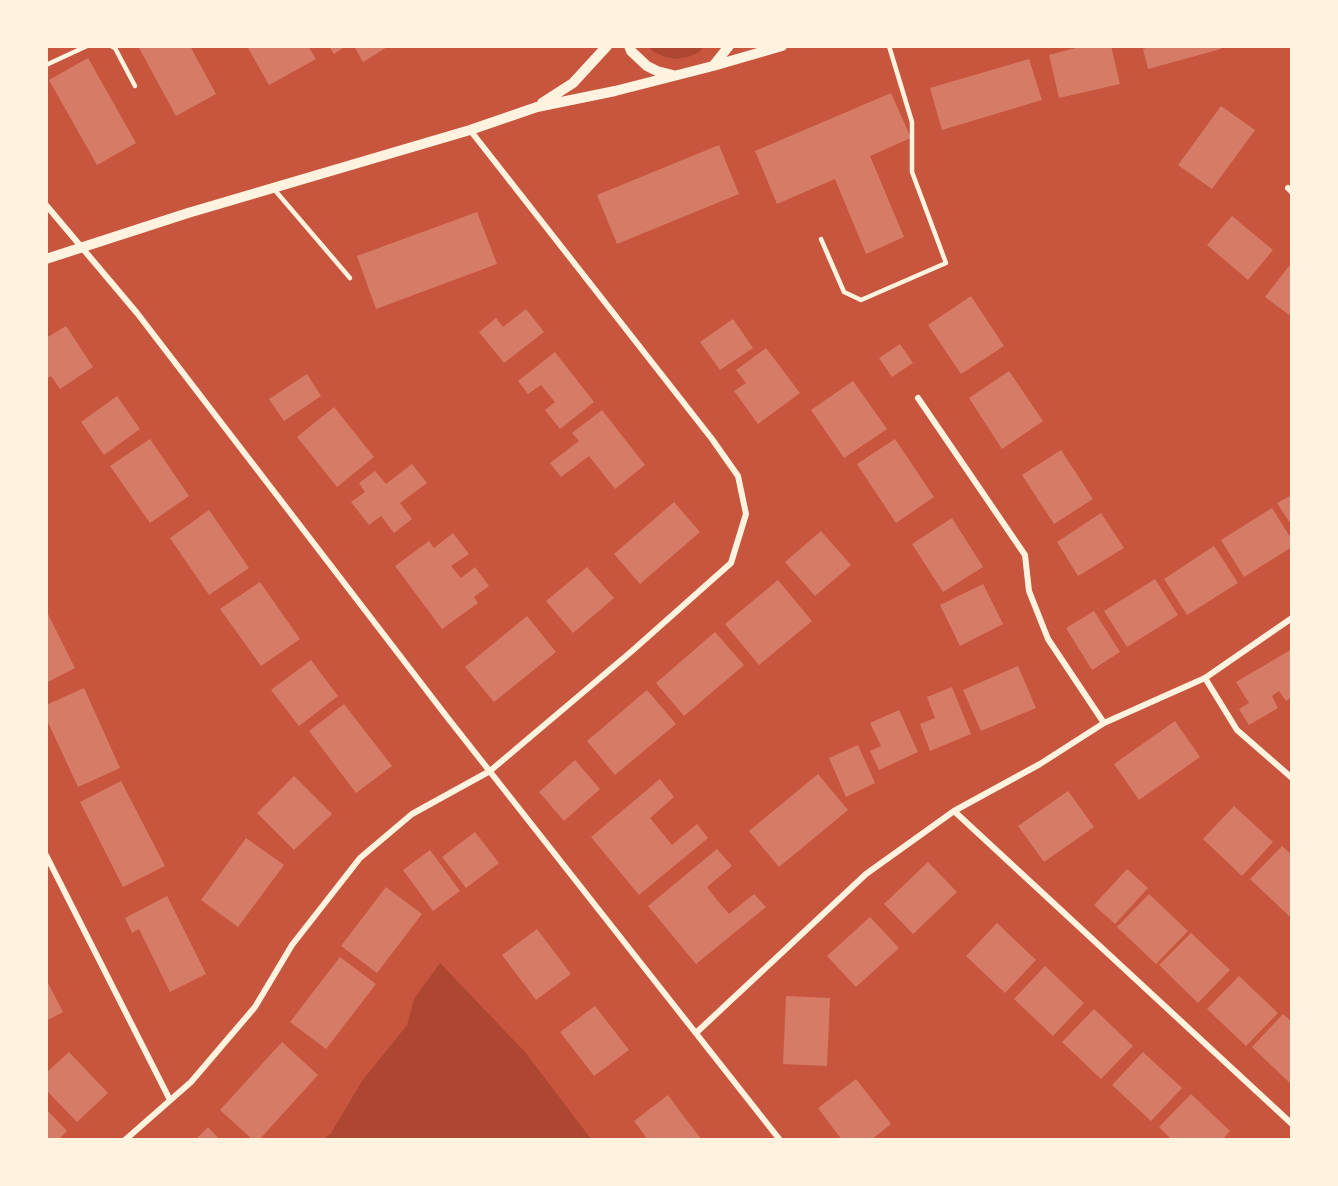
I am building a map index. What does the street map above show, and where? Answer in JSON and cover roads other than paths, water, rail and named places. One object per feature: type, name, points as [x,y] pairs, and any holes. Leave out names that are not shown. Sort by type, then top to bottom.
[{"type":"street","points":[[537,107],[573,83],[608,46]]},
{"type":"street","points":[[629,46],[647,66],[673,75]]},
{"type":"street","points":[[713,66],[729,46]]},
{"type":"street","points":[[46,259],[273,188],[470,130],[537,107],[615,91],[782,46]]},
{"type":"street","points":[[125,1140],[191,1082],[255,1008],[292,945],[360,858],[412,814],[490,771],[632,651],[731,563],[746,514],[738,476],[712,439],[470,130]]},
{"type":"street","points":[[46,205],[137,313],[490,771],[780,1140]]},
{"type":"street","points":[[918,398],[1025,555],[1029,591],[1048,639],[1104,723]]},
{"type":"street","points":[[697,1032],[866,874],[954,811],[1040,764],[1104,723],[1205,678],[1292,618]]},
{"type":"street","points":[[1205,678],[1237,730],[1292,778]]},
{"type":"street","points":[[954,811],[1292,1124]]},
{"type":"street","points":[[46,855],[170,1100]]},
{"type":"lane","points":[[46,65],[87,46]]},
{"type":"lane","points":[[111,46],[115,48],[135,86]]},
{"type":"lane","points":[[821,239],[844,292],[861,300],[946,263],[912,172],[912,122],[889,46]]},
{"type":"lane","points":[[273,188],[350,278]]}]
